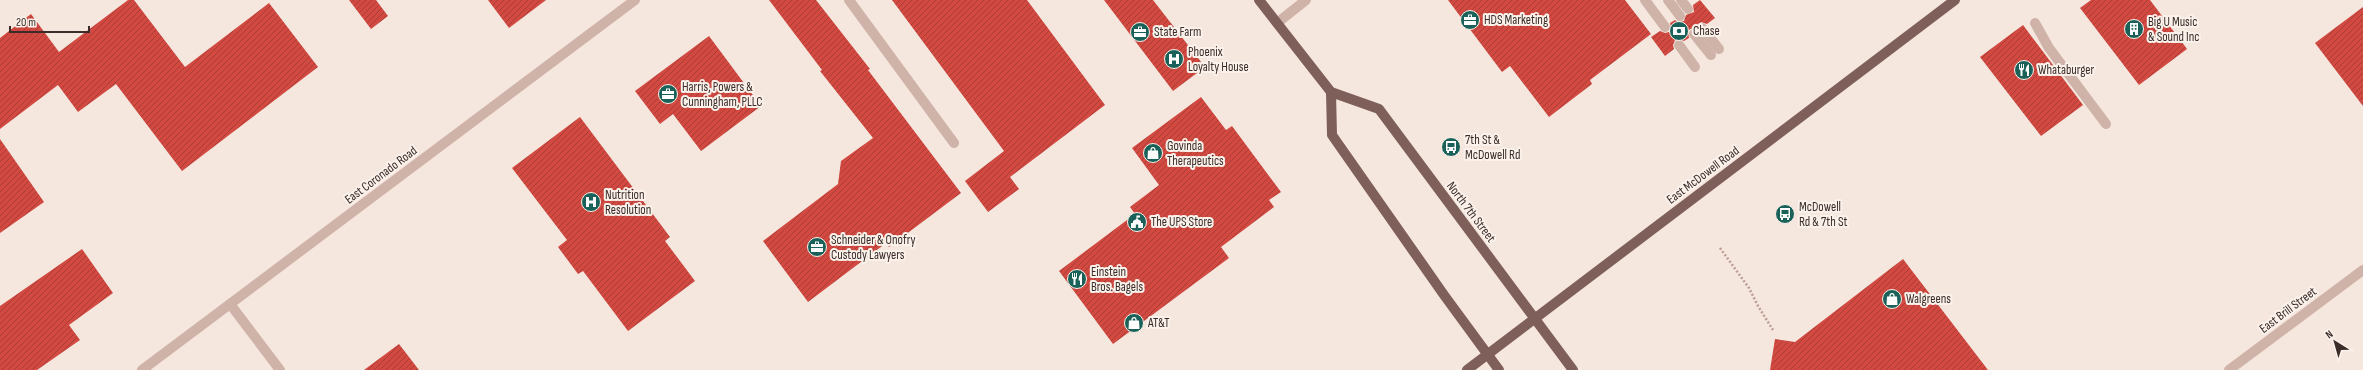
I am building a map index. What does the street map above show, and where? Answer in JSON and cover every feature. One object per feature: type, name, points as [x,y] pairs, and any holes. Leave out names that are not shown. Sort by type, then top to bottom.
[{"type":"main road","points":[[1259,0],[1331,92],[1332,135],[1499,370]]},
{"type":"main road","name":"East McDowell Road","points":[[1467,370],[1955,0]]},
{"type":"main road","name":"North 7th Street","points":[[1331,92],[1379,109],[1573,370]]},
{"type":"street","name":"East Coronado Road","points":[[142,370],[635,0]]},
{"type":"street","points":[[849,0],[954,143]]},
{"type":"street","points":[[1277,22],[1306,0]]},
{"type":"street","points":[[1645,0],[1665,27]]},
{"type":"street","points":[[1668,0],[1680,16]]},
{"type":"street","points":[[1681,0],[1688,9]]},
{"type":"street","points":[[2035,23],[2049,48],[2106,124]]},
{"type":"street","points":[[1711,55],[1698,31],[1719,49]]},
{"type":"street","points":[[1679,45],[1696,67]]},
{"type":"street","name":"East Brill Street","points":[[2229,370],[2363,270]]},
{"type":"street","points":[[230,304],[280,370]]},
{"type":"path","points":[[1720,248],[1749,288],[1761,312],[1773,330]]},
{"type":"building","points":[[128,0],[134,0],[185,67],[269,3],[318,67],[182,171],[116,84],[78,112],[58,85],[0,129],[0,38],[31,14],[59,52]]},
{"type":"building","points":[[349,0],[376,0],[388,16],[371,29]]},
{"type":"building","points":[[488,0],[546,0],[509,28]]},
{"type":"building","points":[[769,0],[816,0],[870,69],[868,70],[961,193],[889,247],[886,243],[808,302],[763,241],[838,184],[841,161],[873,138],[820,71],[822,70]]},
{"type":"building","points":[[892,0],[1027,0],[1105,105],[1010,177],[1019,189],[988,212],[965,181],[1004,151]]},
{"type":"building","points":[[1104,0],[1153,0],[1205,67],[1173,91]]},
{"type":"building","points":[[1448,0],[1625,0],[1651,34],[1590,80],[1592,84],[1549,117],[1510,66],[1502,72]]},
{"type":"building","name":"Chase","points":[[1700,0],[1715,18],[1707,24],[1701,22],[1696,28],[1690,29],[1688,32],[1689,38],[1684,41],[1679,39],[1675,40],[1673,45],[1674,49],[1665,56],[1651,37],[1660,31],[1665,33],[1669,32],[1671,27],[1670,23],[1675,20],[1678,22],[1684,21],[1686,15],[1694,12],[1693,5]]},
{"type":"building","name":"Big U Music & Sound Inc","points":[[2091,0],[2150,0],[2187,49],[2139,85],[2080,8]]},
{"type":"building","points":[[2363,7],[2363,106],[2315,43]]},
{"type":"building","name":"Whataburger","points":[[2023,25],[2083,105],[2041,136],[1980,57]]},
{"type":"building","points":[[709,36],[761,106],[701,151],[673,114],[660,124],[635,91]]},
{"type":"building","points":[[1201,97],[1226,130],[1232,126],[1281,192],[1269,200],[1274,207],[1221,247],[1229,258],[1113,344],[1059,271],[1135,214],[1130,207],[1159,185],[1132,148]]},
{"type":"building","name":"Nutrition Resolution","points":[[580,117],[670,237],[665,241],[695,281],[628,331],[583,271],[578,274],[558,247],[567,240],[512,168]]},
{"type":"building","points":[[0,139],[44,202],[0,233]]},
{"type":"building","points":[[82,249],[113,293],[69,325],[80,340],[37,370],[0,370],[0,306]]},
{"type":"building","name":"Walgreens","points":[[1903,259],[1988,370],[1770,370],[1775,339],[1795,342]]},
{"type":"building","points":[[399,344],[419,370],[364,370]]},
{"type":"place","name":"HDS Marketing","points":[[1470,20]]},
{"type":"place","name":"Big U Music & Sound Inc","points":[[2134,29]]},
{"type":"place","name":"Chase","points":[[1679,31]]},
{"type":"place","name":"State Farm","points":[[1140,32]]},
{"type":"place","name":"Phoenix Loyalty House","points":[[1174,59]]},
{"type":"place","name":"Whataburger","points":[[2024,70]]},
{"type":"place","name":"Harris, Powers & Cunningham, PLLC","points":[[668,94]]},
{"type":"place","name":"7th St & McDowell Rd","points":[[1451,147]]},
{"type":"place","name":"Govinda Therapeutics","points":[[1153,153]]},
{"type":"place","name":"Nutrition Resolution","points":[[591,202]]},
{"type":"place","name":"McDowell Rd & 7th St","points":[[1785,214]]},
{"type":"place","name":"The UPS Store","points":[[1137,222]]},
{"type":"place","name":"Schneider & Onofry Custody Lawyers","points":[[817,247]]},
{"type":"place","name":"Einstein Bros. Bagels","points":[[1077,279]]},
{"type":"place","name":"Walgreens","points":[[1892,299]]},
{"type":"place","name":"AT&T","points":[[1134,323]]}]
